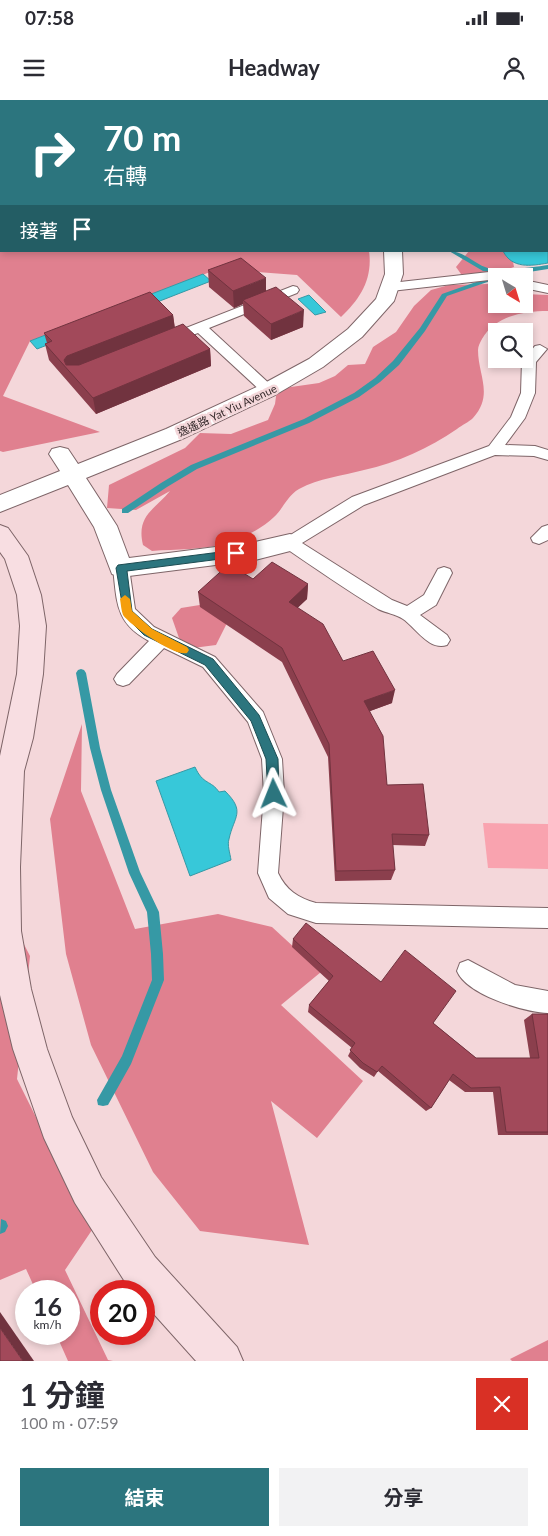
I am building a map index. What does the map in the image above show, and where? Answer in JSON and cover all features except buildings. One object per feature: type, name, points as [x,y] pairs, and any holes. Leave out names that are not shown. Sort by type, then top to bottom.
[{"type":"main road","points":[[0,534],[16,556],[29,595],[33,626],[30,674],[19,738],[5,772],[5,931],[15,989],[30,1049],[58,1125],[88,1190],[141,1271],[223,1361]]},
{"type":"street","name":"逸遙路 Yat Yiu Avenue","points":[[0,504],[174,434],[268,390],[316,363],[356,333],[385,301],[394,274],[393,252]]},
{"type":"street","points":[[60,454],[104,526],[121,568],[255,551],[290,543]]},
{"type":"lane","points":[[391,287],[488,277]]},
{"type":"lane","points":[[533,286],[548,289]]},
{"type":"lane","points":[[156,345],[293,290]]},
{"type":"lane","points":[[200,327],[268,390]]},
{"type":"lane","points":[[494,450],[518,418],[528,393],[529,361],[540,349]]},
{"type":"lane","points":[[441,640],[419,625],[410,614],[386,605],[290,543],[358,501],[388,488],[494,450],[535,450],[548,455]]},
{"type":"lane","points":[[121,568],[127,612],[148,632],[209,662],[256,718],[272,759],[273,802],[268,873],[276,891],[295,906],[316,914],[548,918]]},
{"type":"lane","points":[[410,614],[430,600],[444,573]]},
{"type":"lane","points":[[124,679],[162,639]]},
{"type":"lane","points":[[468,971],[507,995],[533,1002],[548,1002]]},
{"type":"shaded area","points":[[0,252],[369,252],[369,271],[364,288],[341,317],[297,275],[218,269],[30,341],[3,396],[100,432],[3,452],[0,451]]},
{"type":"shaded area","points":[[468,252],[511,252],[514,267],[488,268],[488,273],[461,274],[456,267]]},
{"type":"shaded area","points":[[488,284],[488,313],[524,313],[510,316],[497,323],[488,323],[488,331],[478,349],[484,393],[483,401],[473,418],[446,436],[412,454],[389,463],[307,485],[291,495],[277,514],[264,525],[239,539],[218,545],[152,551],[143,545],[141,535],[144,520],[170,491],[136,510],[107,508],[109,485],[185,448],[200,433],[231,434],[268,420],[275,404],[277,389],[319,383],[335,376],[348,365],[365,364],[373,347],[396,332],[414,306],[431,290],[449,285]]},
{"type":"shaded area","points":[[533,294],[548,295],[548,311],[533,312]]},
{"type":"shaded area","points":[[206,604],[229,619],[216,645],[193,648],[179,638],[172,618],[181,608]]},
{"type":"shaded area","points":[[82,724],[81,791],[135,929],[218,914],[272,927],[321,972],[281,1005],[363,1081],[317,1138],[271,1101],[309,1245],[200,1231],[153,1172],[91,1045],[66,954],[50,819]]},
{"type":"shaded area","points":[[483,823],[548,824],[548,869],[488,868]]},
{"type":"shaded area","points":[[0,921],[12,921],[30,956],[17,1079],[92,1230],[65,1270],[70,1280],[31,1280],[26,1269],[0,1280]]},
{"type":"shaded area","points":[[80,1301],[90,1322],[90,1345],[101,1345],[108,1360],[113,1361],[68,1361],[61,1345],[80,1345]]},
{"type":"shaded area","points":[[548,1340],[548,1361],[512,1361],[510,1359]]},
{"type":"water","points":[[504,252],[548,252],[548,263],[523,265],[511,261]]},
{"type":"water","points":[[203,274],[211,281],[37,349],[30,341]]},
{"type":"water","points":[[309,295],[326,312],[315,315],[298,299]]},
{"type":"water","points":[[195,767],[201,777],[219,792],[225,791],[235,804],[237,814],[228,841],[231,860],[190,876],[156,781]]},
{"type":"waterway","points":[[454,252],[488,270]]},
{"type":"waterway","points":[[533,269],[548,267]]},
{"type":"waterway","points":[[125,511],[194,467],[306,421],[356,395],[378,380],[396,363],[410,347],[444,295],[488,280]]},
{"type":"waterway","points":[[81,673],[95,748],[106,790],[135,873],[153,912],[157,954],[158,980],[127,1060],[103,1100]]},
{"type":"slow traffic","points":[[125,599],[127,612],[148,632],[184,650]]},
{"type":"route","points":[[236,553],[121,568],[127,612],[148,632],[209,662],[232,688],[256,718],[272,759],[274,794]]}]
